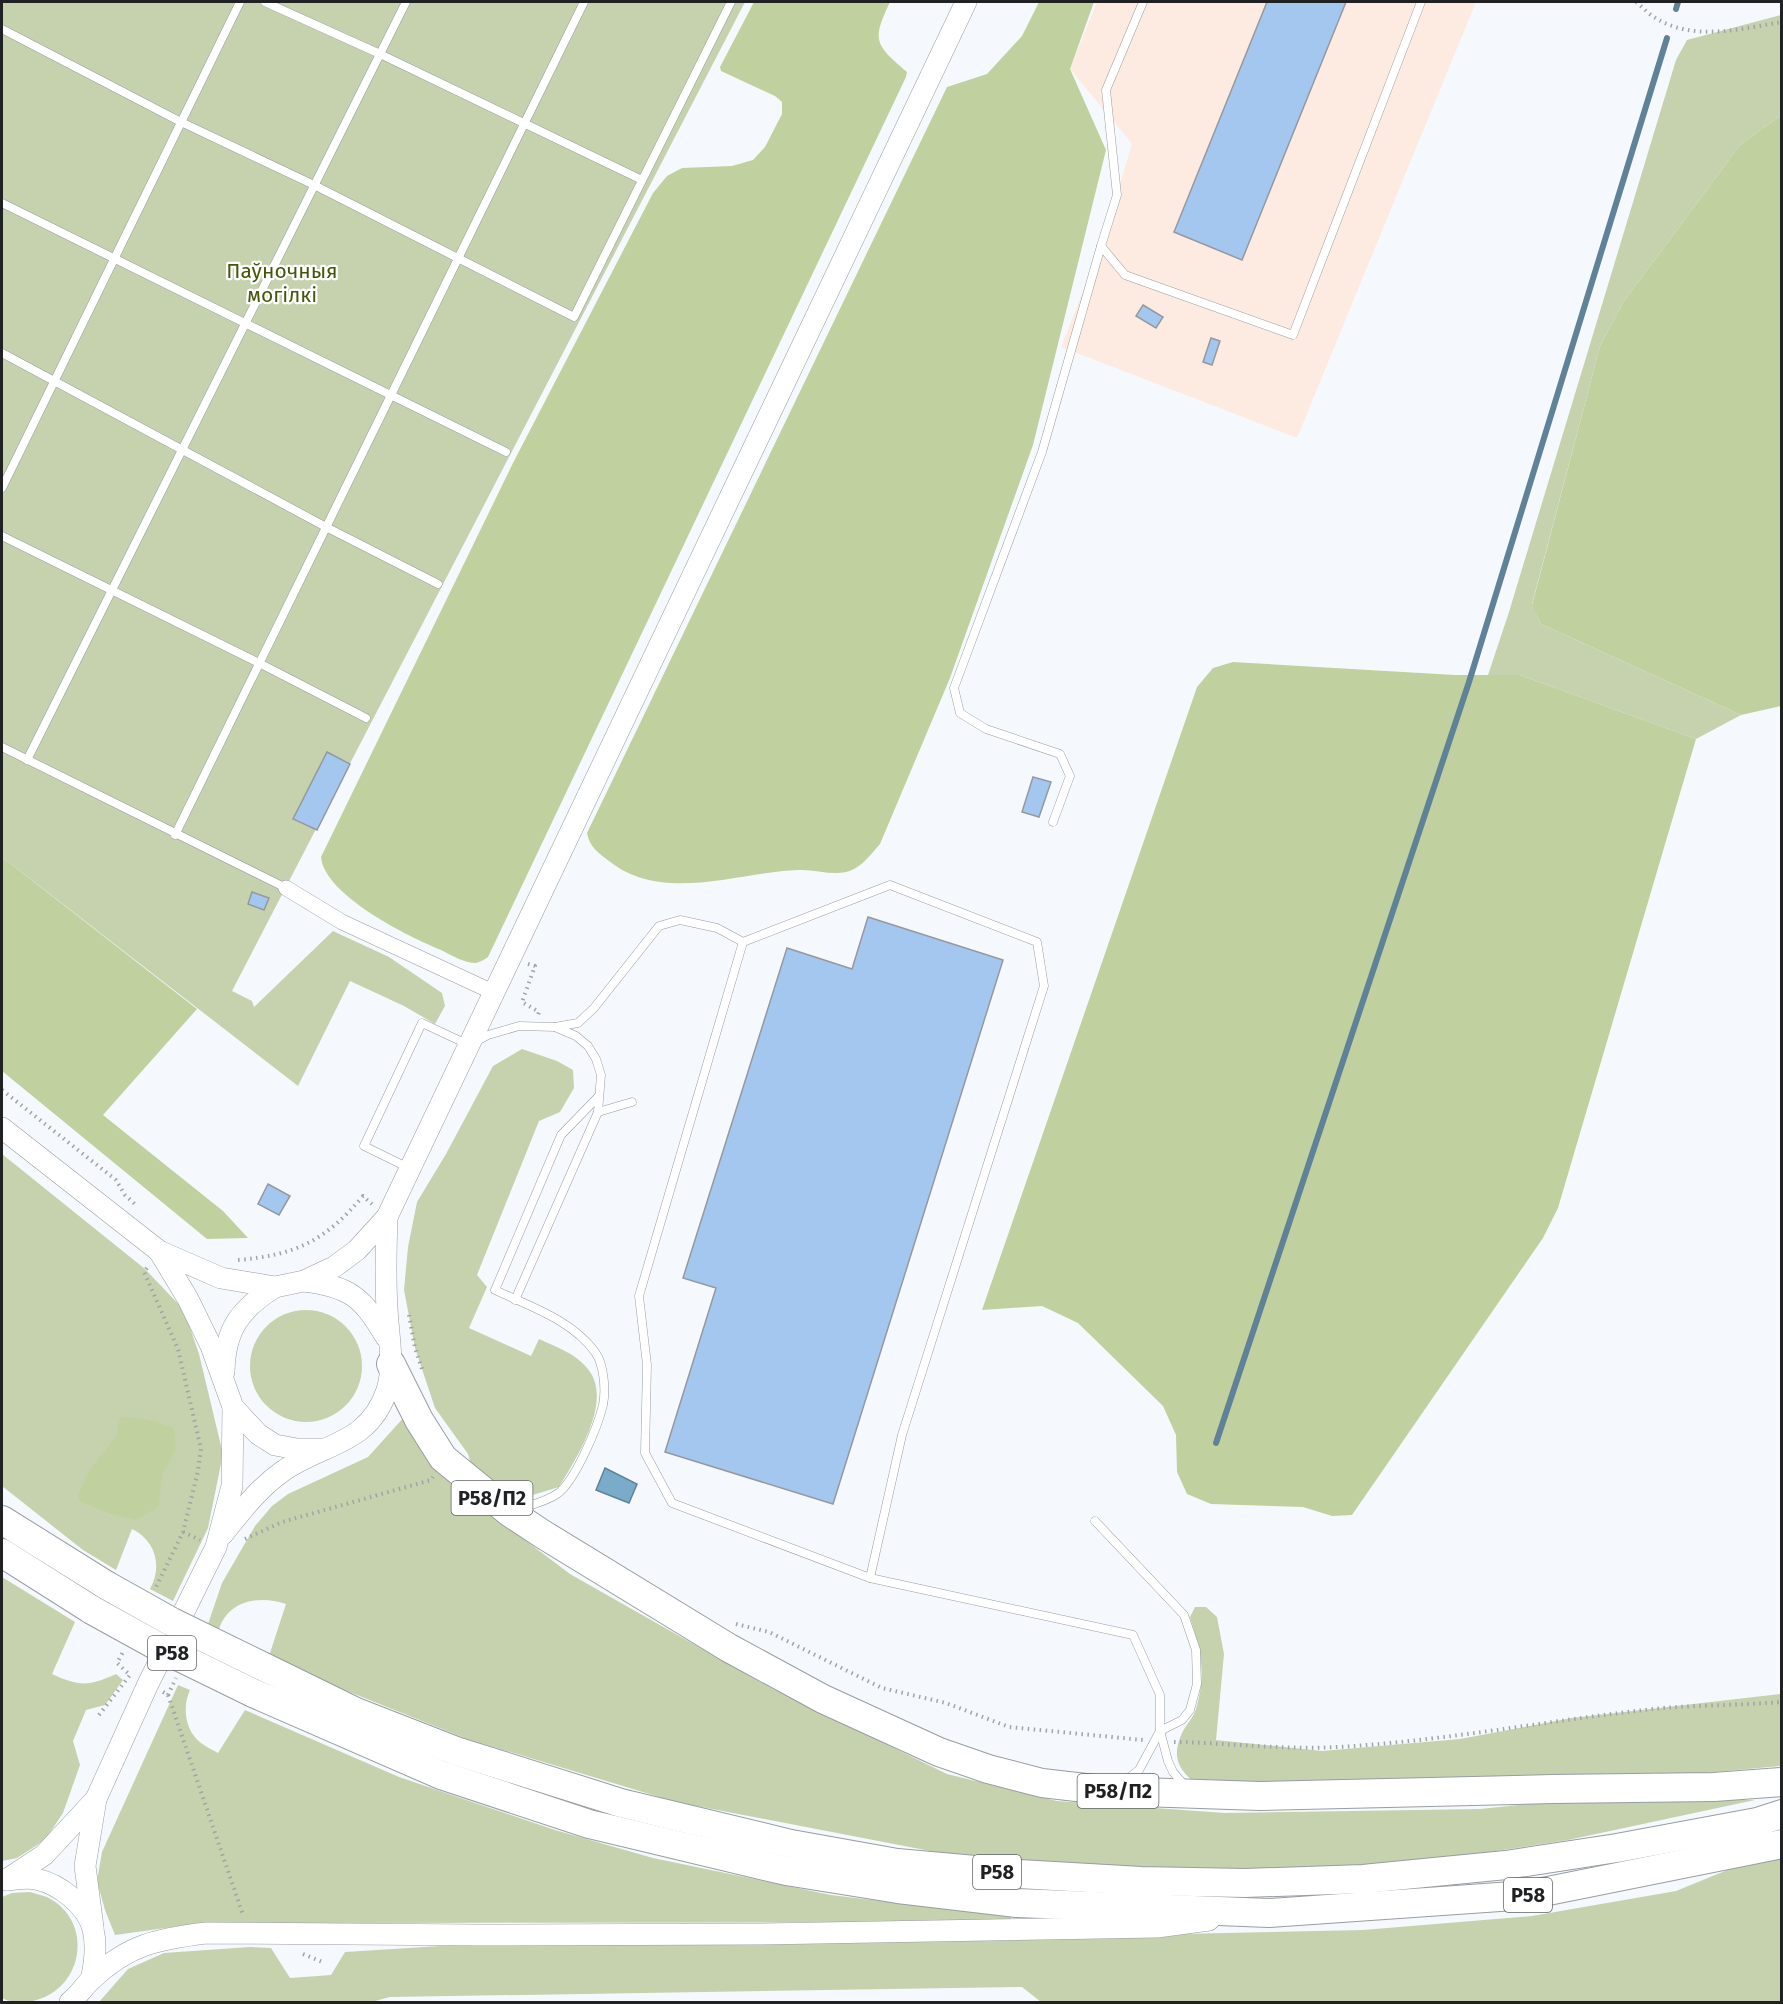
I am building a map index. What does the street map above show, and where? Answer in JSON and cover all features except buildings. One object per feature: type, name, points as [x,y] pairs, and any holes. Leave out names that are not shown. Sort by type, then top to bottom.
[{"type":"highway","name":"Р58/П2","points":[[389,1352],[419,1420],[443,1458],[509,1512],[544,1536],[729,1648],[823,1699],[939,1752],[988,1769],[1042,1783],[1111,1791],[1192,1795],[1272,1796],[1714,1787],[1782,1782]]},
{"type":"highway","name":"Р58","points":[[2,1520],[106,1585],[172,1622],[356,1712],[456,1750],[621,1803],[791,1844],[897,1863],[1019,1874],[1141,1881],[1245,1883],[1363,1879],[1506,1865],[1617,1848],[1757,1822],[1782,1814]]},
{"type":"highway","name":"Р58","points":[[2,1553],[92,1610],[159,1647],[253,1693],[441,1775],[589,1824],[786,1871],[898,1889],[1017,1903],[1269,1913],[1528,1895],[1782,1844]]},
{"type":"main road","points":[[304,1281],[334,1267],[357,1250],[387,1217],[966,2]]},
{"type":"main road","name":"Р58/П2","points":[[2,1128],[159,1251],[220,1278],[275,1287]]},
{"type":"main road","points":[[387,1217],[385,1275],[389,1352]]},
{"type":"main road","name":"Р58/П2","points":[[159,1251],[188,1299],[211,1346],[223,1381],[233,1407],[258,1434],[275,1444],[297,1449],[326,1449],[356,1435],[376,1413],[387,1389],[389,1352],[369,1309],[348,1292],[327,1284],[304,1281],[275,1287],[253,1300],[232,1328],[224,1352],[223,1381]]},
{"type":"main road","points":[[218,1543],[232,1486],[233,1407]]},
{"type":"main road","points":[[91,1980],[95,1961],[85,1866],[96,1799],[139,1679],[218,1543],[249,1501],[284,1471],[326,1449]]},
{"type":"main road","points":[[5,1881],[44,1855],[96,1799]]},
{"type":"main road","points":[[5,1881],[35,1879],[58,1887],[79,1905],[93,1927]]},
{"type":"main road","points":[[70,2002],[79,1996],[91,1980],[124,1953],[162,1938],[206,1933],[476,1935],[1157,1927],[1269,1913]]},
{"type":"street","points":[[286,888],[342,922],[495,993]]},
{"type":"lane","points":[[2,488],[240,2]]},
{"type":"lane","points":[[265,2],[380,54],[642,180]]},
{"type":"lane","points":[[27,760],[406,2]]},
{"type":"lane","points":[[175,835],[584,2]]},
{"type":"lane","points":[[2,29],[181,122],[314,185],[574,316],[731,2]]},
{"type":"lane","points":[[1053,822],[1070,776],[1060,754],[986,729],[960,713],[954,688],[1042,452],[1117,195],[1106,90],[1143,2]]},
{"type":"lane","points":[[1101,246],[1125,275],[1293,335],[1421,2]]},
{"type":"lane","points":[[2,203],[244,325],[506,452]]},
{"type":"lane","points":[[2,353],[326,527],[438,584]]},
{"type":"lane","points":[[2,536],[366,718]]},
{"type":"lane","points":[[2,747],[175,835],[286,888]]},
{"type":"lane","points":[[410,1168],[364,1146],[422,1023],[469,1045],[488,1035],[519,1026],[555,1027],[578,1023],[594,1008],[660,926],[680,920],[717,928],[743,942],[890,885],[1037,942],[1044,986],[902,1435],[870,1578]]},
{"type":"lane","points":[[743,942],[639,1296],[647,1365],[645,1453],[672,1503],[870,1578],[1132,1635],[1161,1695],[1160,1731],[1173,1772],[1192,1795]]},
{"type":"lane","points":[[515,1300],[598,1112],[601,1075],[596,1059],[588,1046],[576,1036],[555,1027]]},
{"type":"lane","points":[[509,1512],[558,1494],[577,1469],[596,1426],[603,1403],[603,1371],[597,1354],[585,1338],[550,1315],[495,1290],[561,1135],[598,1097]]},
{"type":"lane","points":[[598,1112],[632,1102]]},
{"type":"lane","points":[[1095,1521],[1184,1615],[1196,1650],[1197,1684],[1190,1710],[1182,1720],[1160,1731],[1138,1770],[1111,1791]]},
{"type":"path","points":[[1636,2],[1654,17],[1677,27],[1695,31],[1721,32],[1782,22]]},
{"type":"path","points":[[2,1090],[116,1180],[125,1195],[139,1208]]},
{"type":"path","points":[[234,1260],[270,1257],[309,1244],[345,1217],[363,1196],[387,1217]]},
{"type":"path","points":[[153,1593],[183,1532],[201,1449],[178,1349],[144,1272],[159,1251]]},
{"type":"path","points":[[408,1313],[415,1348],[425,1378]]},
{"type":"path","points":[[243,1540],[282,1522],[431,1480],[443,1458]]},
{"type":"path","points":[[183,1532],[218,1543]]},
{"type":"path","points":[[725,1621],[769,1632],[882,1688],[946,1703],[1009,1727],[1154,1741]]},
{"type":"path","points":[[127,1643],[117,1663],[139,1679],[168,1695],[242,1912]]},
{"type":"path","points":[[99,1715],[139,1679]]},
{"type":"path","points":[[1164,1742],[1220,1742],[1275,1748],[1334,1748],[1388,1744],[1665,1708],[1782,1702]]},
{"type":"shaded area","points":[[1097,2],[1476,2],[1297,438],[1061,347],[1101,246],[1132,144],[1070,69]]},
{"type":"green space","name":"Паўночныя могілкі","points":[[2,2],[745,2],[232,991],[252,1001],[254,1007],[333,931],[389,957],[442,993],[445,1006],[435,1024],[404,1006],[350,981],[298,1086],[2,857]]},
{"type":"green space","points":[[754,2],[890,2],[880,25],[879,41],[888,55],[907,72],[906,77],[488,957],[476,963],[467,962],[409,935],[370,913],[337,886],[326,871],[321,857],[513,463],[653,193],[667,176],[682,168],[732,166],[753,160],[765,147],[782,114],[782,102],[775,96],[721,71],[720,67]]},
{"type":"green space","points":[[1039,2],[1094,2],[1070,69],[1106,150],[1033,445],[950,678],[880,844],[858,867],[841,873],[799,870],[676,883],[653,881],[630,874],[598,852],[590,842],[587,833],[947,87],[987,74],[1022,36]]},
{"type":"green space","points":[[1781,15],[1781,115],[1740,145],[1624,301],[1600,346],[1532,604],[1541,624],[1741,715],[1696,739],[1520,675],[1488,675],[1676,60],[1687,40]]},
{"type":"green space","points":[[1781,115],[1781,706],[1741,715],[1541,624],[1532,605],[1600,346],[1624,301],[1740,145]]},
{"type":"green space","points":[[1233,662],[1455,675],[1520,675],[1696,739],[1558,1208],[1543,1238],[1352,1515],[1332,1516],[1303,1507],[1211,1504],[1187,1494],[1177,1472],[1176,1435],[1163,1406],[1078,1323],[1042,1306],[982,1310],[1197,687],[1213,668]]},
{"type":"green space","points":[[2,857],[197,1009],[103,1115],[223,1211],[248,1238],[207,1239],[2,1071]]},
{"type":"green space","points":[[522,1049],[557,1061],[573,1070],[574,1088],[560,1112],[539,1121],[477,1275],[487,1287],[469,1328],[531,1356],[539,1339],[565,1351],[587,1368],[595,1381],[597,1396],[590,1429],[559,1487],[526,1497],[488,1485],[472,1468],[468,1454],[435,1408],[415,1348],[404,1290],[408,1247],[417,1202],[446,1154],[493,1066]]},
{"type":"green space","points":[[2,1154],[145,1269],[184,1310],[199,1354],[223,1454],[208,1528],[173,1601],[150,1589],[154,1580],[156,1563],[151,1547],[140,1534],[132,1529],[116,1570],[83,1550],[2,1486]]},
{"type":"green space","points":[[306,1310],[327,1314],[345,1327],[358,1345],[362,1366],[358,1387],[345,1405],[327,1418],[306,1422],[285,1418],[267,1405],[254,1387],[250,1366],[254,1345],[267,1327],[285,1314]]},
{"type":"green space","points":[[405,1416],[431,1460],[453,1486],[570,1574],[773,1689],[947,1774],[1057,1801],[1225,1813],[1480,1809],[1569,1800],[1755,1800],[1568,1840],[1384,1868],[1162,1871],[982,1861],[676,1802],[467,1739],[287,1667],[269,1656],[286,1604],[266,1600],[246,1602],[230,1612],[219,1629],[208,1624],[222,1583],[255,1526],[272,1506],[288,1494],[368,1457]]},
{"type":"green space","points":[[120,1417],[148,1420],[174,1429],[176,1448],[162,1475],[159,1506],[136,1520],[107,1513],[80,1501],[78,1495],[89,1471],[116,1436]]},
{"type":"green space","points":[[2,1577],[75,1622],[52,1674],[77,1683],[91,1683],[116,1674],[123,1680],[105,1705],[86,1710],[73,1741],[80,1765],[63,1813],[45,1840],[17,1858],[2,1861]]},
{"type":"green space","points":[[1195,1607],[1206,1607],[1217,1617],[1224,1654],[1216,1740],[1322,1751],[1460,1739],[1572,1718],[1781,1694],[1781,1766],[1705,1773],[1429,1785],[1194,1782],[1180,1766],[1177,1748],[1182,1733],[1196,1709],[1201,1686],[1201,1659],[1190,1617]]},
{"type":"green space","points":[[178,1685],[190,1690],[186,1704],[186,1718],[191,1732],[201,1743],[218,1753],[245,1710],[399,1777],[555,1830],[653,1858],[831,1895],[1011,1917],[1010,1922],[187,1925],[115,1935],[97,1881],[102,1852]]},
{"type":"green space","points":[[1781,1848],[1781,2002],[1041,2002],[1022,1987],[390,1997],[371,2002],[99,2002],[128,1969],[164,1953],[250,1947],[271,1948],[290,1978],[331,1975],[345,1952],[504,1942],[1135,1935],[1363,1930],[1532,1916],[1676,1891]]},
{"type":"green space","points":[[30,1892],[47,1897],[62,1908],[72,1922],[77,1938],[77,1954],[72,1970],[63,1983],[50,1994],[33,2001],[9,2001],[2,1998],[2,1897],[12,1893]]},
{"type":"water","points":[[605,1468],[637,1484],[629,1503],[596,1490]]},
{"type":"waterway","points":[[1676,9],[1678,2]]},
{"type":"waterway","points":[[1216,1443],[1469,682],[1667,38]]}]
